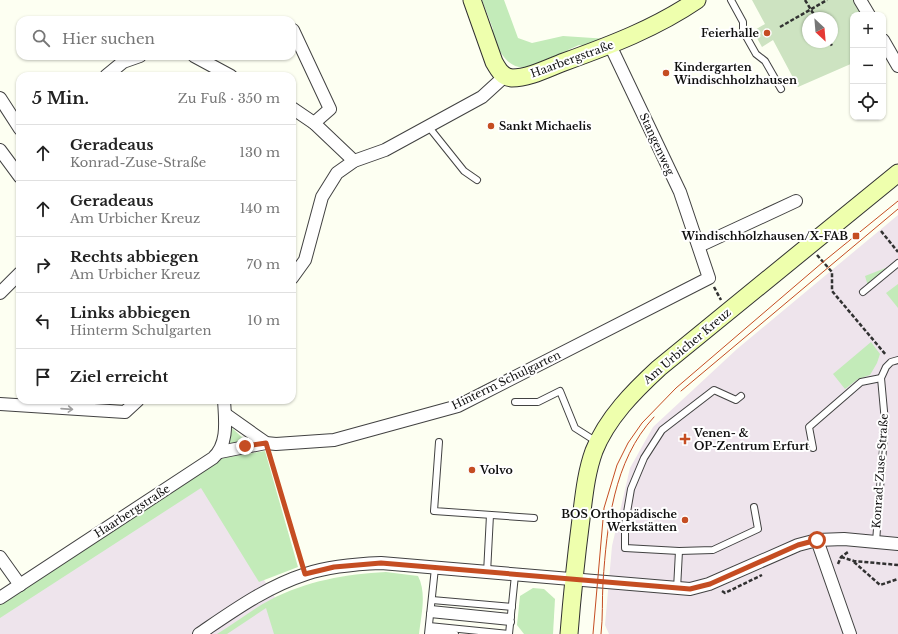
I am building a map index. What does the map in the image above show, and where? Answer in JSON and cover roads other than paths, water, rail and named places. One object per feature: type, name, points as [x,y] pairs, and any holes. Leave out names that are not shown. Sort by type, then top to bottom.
[{"type":"main road","points":[[472,0],[494,62],[499,71],[505,76]]},
{"type":"main road","name":"Haarbergstraße","points":[[505,76],[511,78],[528,75],[610,45],[647,30],[697,0]]},
{"type":"main road","name":"Am Urbicher Kreuz","points":[[569,634],[573,580],[588,474],[599,443],[622,405],[638,387],[898,173]]},
{"type":"street","points":[[860,0],[867,12]]},
{"type":"street","points":[[296,36],[330,109],[314,123]]},
{"type":"street","name":"Stangenweg","points":[[610,45],[680,192],[711,282]]},
{"type":"street","points":[[886,45],[898,66]]},
{"type":"street","points":[[109,72],[119,60]]},
{"type":"street","points":[[201,60],[224,72]]},
{"type":"street","points":[[296,273],[306,260],[326,188],[337,173],[354,160],[385,150],[482,97],[505,76]]},
{"type":"street","points":[[0,98],[16,123]]},
{"type":"street","points":[[296,111],[314,123],[354,160]]},
{"type":"street","points":[[0,150],[16,171]]},
{"type":"street","points":[[699,246],[796,201]]},
{"type":"street","points":[[0,293],[16,277]]},
{"type":"street","name":"Hinterm Schulgarten","points":[[220,452],[266,443],[276,444],[334,440],[458,406],[711,282]]},
{"type":"street","points":[[0,404],[125,412],[134,404]]},
{"type":"street","points":[[220,452],[225,435],[224,404]]},
{"type":"street","points":[[225,414],[266,443]]},
{"type":"street","name":"Haarbergstraße","points":[[0,598],[220,452]]},
{"type":"street","name":"Konrad-Zuse-Straße","points":[[573,580],[677,589],[699,588],[798,545],[817,540],[844,539],[898,544]]},
{"type":"street","points":[[817,540],[850,634]]},
{"type":"street","points":[[0,557],[20,585]]},
{"type":"street","points":[[199,634],[251,599],[305,574],[334,567],[381,563],[573,580]]},
{"type":"lane","points":[[731,0],[743,22],[743,31],[756,54],[765,61],[781,89]]},
{"type":"lane","points":[[428,126],[464,171],[477,180]]},
{"type":"lane","points":[[863,292],[898,263]]},
{"type":"lane","points":[[813,448],[809,427],[862,382],[881,378],[886,367],[891,362],[898,360]]},
{"type":"lane","name":"Konrad-Zuse-Straße","points":[[880,543],[885,422],[881,378]]},
{"type":"lane","points":[[741,396],[736,400],[714,390],[662,430],[644,458],[631,489],[625,524],[625,548],[679,551],[712,550],[758,529],[754,507]]},
{"type":"lane","points":[[515,402],[538,402],[560,391],[575,428],[599,443]]},
{"type":"lane","points":[[439,442],[434,511],[534,518]]},
{"type":"lane","points":[[487,573],[490,515]]},
{"type":"lane","points":[[677,589],[679,551]]},
{"type":"lane","points":[[429,630],[435,568]]},
{"type":"lane","points":[[429,630],[509,634],[515,575]]},
{"type":"lane","points":[[432,600],[512,607]]},
{"type":"lane","points":[[431,612],[511,619]]},
{"type":"lane","points":[[429,630],[455,634]]},
{"type":"tram line","points":[[593,634],[604,508],[617,465],[628,443],[642,423],[676,388],[823,262],[898,201]]},
{"type":"tram line","points":[[681,391],[898,209]]},
{"type":"tram line","points":[[601,634],[603,582],[607,539],[615,495],[629,453],[640,434],[654,417]]},
{"type":"place","name":"Feierhalle","points":[[767,33]]},
{"type":"place","name":"Kindergarten Windischholzhausen","points":[[666,73]]},
{"type":"place","name":"Sankt Michaelis","points":[[491,126]]},
{"type":"place","name":"Windischholzhausen/X-FAB","points":[[856,236]]},
{"type":"place","name":"Venen- & OP-Zentrum Erfurt","points":[[685,439]]},
{"type":"place","name":"Volvo","points":[[472,470]]},
{"type":"place","name":"BOS Orthopädische Werkstätten","points":[[685,520]]}]
